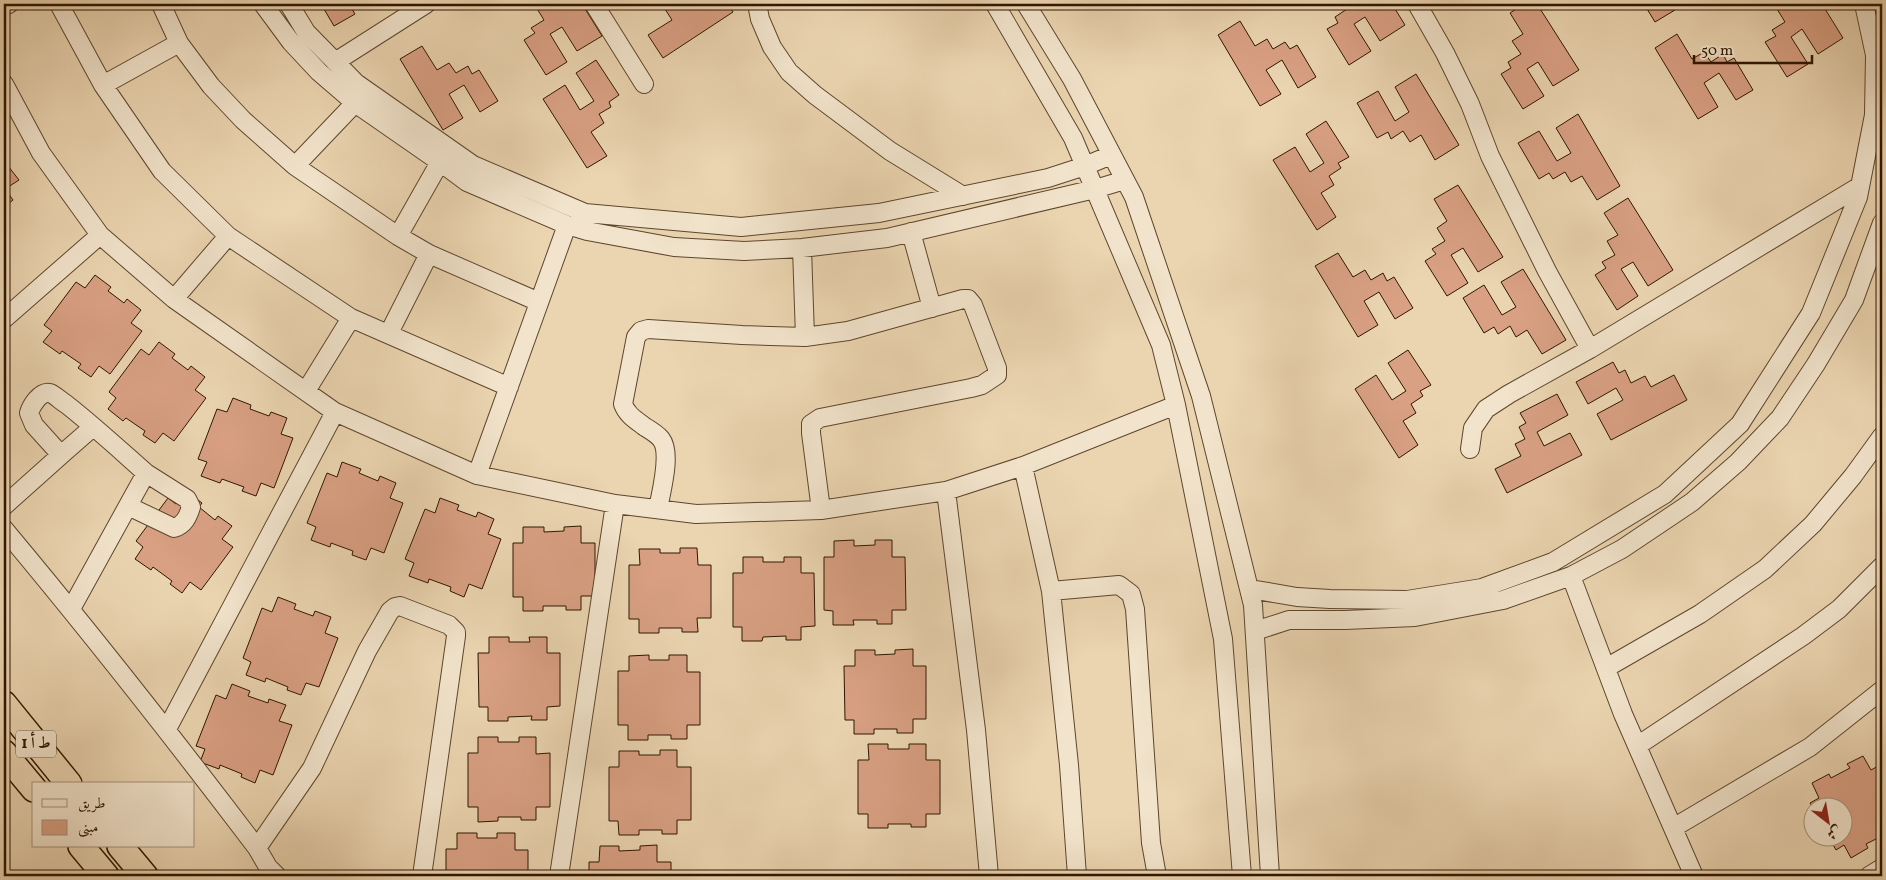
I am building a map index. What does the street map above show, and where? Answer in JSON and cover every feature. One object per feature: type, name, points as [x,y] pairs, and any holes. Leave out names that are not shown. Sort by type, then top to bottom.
[{"type":"highway","name":"ط أ 1","points":[[4,704],[67,782]]},
{"type":"highway","name":"ط أ 1","points":[[4,752],[32,787]]},
{"type":"highway","points":[[83,848],[106,876]]},
{"type":"highway","points":[[122,848],[145,876]]},
{"type":"street","points":[[4,6],[9,4]]},
{"type":"street","points":[[59,4],[103,85],[162,171],[228,236],[352,318],[509,387]]},
{"type":"street","points":[[161,4],[179,43],[211,86],[243,120],[295,166],[398,236],[429,254],[539,302]]},
{"type":"street","points":[[263,4],[291,42],[319,72],[355,103],[467,182],[587,231],[674,247],[744,251],[802,248],[886,238],[1095,189],[1125,180]]},
{"type":"street","points":[[289,4],[306,32],[356,83],[473,165],[586,213],[741,227],[879,213],[1048,178],[1111,155]]},
{"type":"street","points":[[335,62],[426,4]]},
{"type":"street","points":[[594,4],[644,84]]},
{"type":"street","points":[[756,4],[760,20],[772,47],[789,72],[814,96],[890,151],[963,196]]},
{"type":"street","points":[[995,4],[1073,138],[1161,346],[1176,405],[1223,639],[1242,876]]},
{"type":"street","points":[[1026,4],[1072,80],[1134,197],[1201,396],[1250,589],[1255,631],[1270,876]]},
{"type":"street","points":[[1417,4],[1445,53],[1470,104],[1490,156],[1547,271],[1590,348]]},
{"type":"street","points":[[1250,589],[1297,597],[1407,600],[1482,588],[1552,562],[1665,494],[1740,424],[1811,313],[1858,197],[1874,115],[1875,54],[1864,4]]},
{"type":"street","points":[[103,85],[179,43]]},
{"type":"street","points":[[4,84],[41,153],[100,235],[174,299],[335,412],[477,475],[614,504],[696,514],[821,510],[946,491],[1023,466],[1176,405]]},
{"type":"street","points":[[295,166],[355,103]]},
{"type":"street","points":[[398,236],[440,162]]},
{"type":"street","points":[[1470,449],[1472,428],[1486,408],[1860,186]]},
{"type":"street","points":[[1255,631],[1289,620],[1415,617],[1503,600],[1571,576],[1622,549],[1692,502],[1738,462],[1780,418],[1816,364],[1854,300],[1882,223]]},
{"type":"street","points":[[477,475],[567,224]]},
{"type":"street","points":[[911,232],[932,308]]},
{"type":"street","points":[[4,319],[100,235]]},
{"type":"street","points":[[174,299],[228,236]]},
{"type":"street","points":[[802,248],[805,336]]},
{"type":"street","points":[[389,333],[429,254]]},
{"type":"street","points":[[658,509],[666,463],[663,442],[653,432],[634,419],[626,411],[623,404],[636,337],[641,331],[648,329],[742,335],[805,336],[848,331],[963,299],[970,301],[997,368],[997,375],[982,385],[971,388],[820,418],[814,421],[811,424],[821,510]]},
{"type":"street","points":[[306,391],[352,318]]},
{"type":"street","points":[[61,455],[34,425],[29,416],[32,405],[43,394],[53,395],[146,473],[187,499],[191,507],[184,522],[174,528],[128,506]]},
{"type":"street","points":[[167,729],[335,412]]},
{"type":"street","points":[[4,506],[93,427]]},
{"type":"street","points":[[1606,668],[1700,614],[1765,569],[1813,524],[1853,476],[1882,436]]},
{"type":"street","points":[[1023,466],[1051,591],[1069,765],[1077,876]]},
{"type":"street","points":[[71,609],[146,473]]},
{"type":"street","points":[[946,491],[976,730],[989,876]]},
{"type":"street","points":[[559,876],[614,504]]},
{"type":"street","points":[[4,529],[167,729],[257,848],[268,867],[277,876]]},
{"type":"street","points":[[1637,746],[1803,636],[1839,609],[1882,566]]},
{"type":"street","points":[[1571,576],[1637,746],[1694,876]]},
{"type":"street","points":[[1051,591],[1119,585],[1131,594],[1135,609],[1151,843],[1157,876]]},
{"type":"street","points":[[257,848],[312,768],[367,651],[390,611],[400,606],[449,626],[456,632],[422,876]]},
{"type":"street","points":[[1673,828],[1810,746],[1882,690]]},
{"type":"street","points":[[1869,876],[1882,868]]},
{"type":"building","points":[[321,4],[349,4],[355,14],[334,26]]},
{"type":"building","points":[[541,4],[582,4],[602,36],[577,51],[562,27],[550,34],[567,62],[546,75],[524,40],[535,33],[531,28],[544,20],[536,7]]},
{"type":"building","points":[[673,4],[693,4],[694,7],[699,4],[728,4],[733,12],[663,58],[648,35],[672,20],[665,9]]},
{"type":"building","points":[[1344,4],[1392,4],[1405,25],[1380,41],[1365,17],[1354,24],[1371,51],[1349,65],[1327,29],[1338,23],[1335,17],[1347,9]]},
{"type":"building","points":[[1524,4],[1537,4],[1579,70],[1553,86],[1538,62],[1527,69],[1544,96],[1523,109],[1501,74],[1511,68],[1508,62],[1521,54],[1512,41],[1523,34],[1510,13]]},
{"type":"building","points":[[1644,4],[1671,4],[1675,10],[1655,22]]},
{"type":"building","points":[[1785,4],[1822,4],[1843,38],[1818,54],[1802,29],[1791,37],[1808,64],[1787,77],[1765,42],[1776,36],[1772,30],[1785,22],[1777,9]]},
{"type":"building","points":[[1240,21],[1255,46],[1267,39],[1273,49],[1285,42],[1290,49],[1297,45],[1316,77],[1298,88],[1282,60],[1266,70],[1281,94],[1260,106],[1218,35]]},
{"type":"building","points":[[1677,34],[1692,59],[1704,52],[1711,62],[1723,54],[1727,62],[1734,58],[1753,90],[1736,100],[1719,73],[1704,83],[1718,107],[1698,119],[1655,48]]},
{"type":"building","points":[[422,46],[437,70],[449,63],[456,73],[468,66],[472,74],[479,70],[498,101],[480,112],[464,85],[449,94],[463,118],[443,130],[400,59]]},
{"type":"building","points":[[596,60],[619,95],[609,102],[611,107],[599,114],[604,123],[591,132],[607,156],[587,168],[543,99],[565,85],[580,110],[594,101],[576,73]]},
{"type":"building","points":[[1416,74],[1459,145],[1435,160],[1421,135],[1410,142],[1403,131],[1391,139],[1388,132],[1377,138],[1357,103],[1378,91],[1395,121],[1409,112],[1395,87]]},
{"type":"building","points":[[1578,114],[1620,186],[1597,200],[1582,176],[1571,182],[1565,172],[1553,179],[1549,173],[1539,179],[1518,143],[1539,131],[1557,161],[1571,153],[1556,128]]},
{"type":"building","points":[[1326,121],[1349,157],[1338,163],[1341,168],[1329,176],[1334,185],[1321,193],[1336,217],[1317,230],[1273,160],[1295,147],[1310,172],[1324,163],[1306,134]]},
{"type":"building","points":[[8,166],[19,180],[5,189],[13,200],[4,207],[4,168]]},
{"type":"building","points":[[1458,185],[1503,257],[1478,272],[1463,248],[1451,255],[1468,283],[1447,296],[1425,261],[1436,254],[1432,249],[1445,241],[1437,228],[1447,221],[1434,199]]},
{"type":"building","points":[[1628,198],[1673,270],[1648,286],[1633,262],[1621,269],[1638,296],[1617,310],[1595,275],[1606,268],[1602,262],[1615,255],[1607,241],[1618,235],[1604,213]]},
{"type":"building","points":[[1338,253],[1353,277],[1365,270],[1371,280],[1383,273],[1387,281],[1394,277],[1413,308],[1395,319],[1379,292],[1364,301],[1378,325],[1358,337],[1315,266]]},
{"type":"building","points":[[1523,269],[1566,340],[1542,354],[1527,330],[1516,337],[1510,326],[1498,334],[1494,327],[1484,333],[1463,298],[1484,285],[1502,315],[1516,307],[1501,282]]},
{"type":"building","points":[[95,275],[111,287],[108,291],[124,303],[127,299],[141,310],[131,323],[142,331],[110,374],[99,366],[91,377],[78,368],[81,364],[62,351],[60,354],[43,342],[52,331],[44,325],[76,282],[85,288]]},
{"type":"building","points":[[159,342],[175,354],[172,358],[188,370],[191,366],[205,377],[195,390],[206,398],[174,441],[163,433],[155,443],[143,435],[145,431],[126,418],[123,421],[108,409],[116,398],[109,392],[141,349],[149,355]]},
{"type":"building","points":[[1408,350],[1431,385],[1420,391],[1423,396],[1411,404],[1416,413],[1403,421],[1418,445],[1399,458],[1355,389],[1376,375],[1392,400],[1406,391],[1388,363]]},
{"type":"building","points":[[1613,362],[1619,373],[1625,370],[1631,383],[1645,376],[1651,387],[1674,375],[1687,400],[1611,440],[1597,414],[1623,400],[1616,388],[1588,404],[1576,382]]},
{"type":"building","points":[[1557,394],[1568,415],[1537,432],[1544,446],[1570,433],[1582,455],[1507,493],[1495,469],[1521,456],[1515,444],[1525,439],[1519,427],[1526,423],[1520,413]]},
{"type":"building","points":[[233,398],[251,405],[250,409],[269,416],[271,412],[287,418],[281,434],[293,438],[274,488],[261,483],[256,496],[242,491],[244,487],[222,479],[220,483],[201,476],[207,462],[198,459],[217,409],[227,412]]},
{"type":"building","points":[[342,462],[361,469],[359,473],[378,481],[380,476],[396,483],[390,498],[403,503],[384,553],[371,548],[366,560],[352,555],[353,551],[331,543],[330,547],[311,540],[316,527],[307,523],[327,473],[337,477]]},
{"type":"building","points":[[186,491],[202,503],[199,507],[215,520],[218,516],[232,526],[222,539],[233,547],[201,590],[190,582],[182,593],[170,584],[172,581],[153,567],[151,570],[135,559],[143,547],[136,541],[168,498],[176,504]]},
{"type":"building","points":[[440,498],[459,505],[457,510],[476,517],[478,512],[494,519],[488,534],[501,539],[482,589],[469,584],[464,597],[450,591],[451,587],[429,579],[428,583],[409,576],[414,563],[405,559],[425,509],[435,513]]},
{"type":"building","points":[[581,526],[581,543],[595,543],[595,596],[581,596],[581,610],[566,610],[566,606],[543,606],[543,611],[523,611],[523,597],[513,597],[513,543],[523,543],[523,527],[544,527],[544,532],[564,531],[564,527]]},
{"type":"building","points":[[854,540],[854,546],[875,545],[875,540],[892,540],[892,557],[905,557],[906,610],[892,610],[892,624],[877,624],[877,620],[853,620],[854,625],[833,625],[833,611],[824,610],[824,557],[834,557],[834,541]]},
{"type":"building","points":[[680,548],[697,548],[698,565],[711,565],[711,618],[697,618],[698,632],[682,632],[682,628],[659,628],[659,633],[639,633],[639,619],[629,619],[629,565],[640,565],[639,549],[660,549],[660,553],[680,553]]},
{"type":"building","points":[[743,557],[763,557],[763,562],[784,562],[784,557],[801,557],[801,573],[814,573],[815,626],[801,627],[801,640],[786,640],[786,636],[763,637],[762,641],[742,641],[742,627],[733,627],[733,573],[743,573]]},
{"type":"building","points":[[278,597],[296,604],[294,609],[313,616],[315,611],[331,617],[325,633],[338,638],[319,687],[306,683],[301,695],[287,690],[288,687],[266,678],[265,682],[246,675],[251,662],[243,658],[262,608],[272,612]]},
{"type":"building","points":[[489,637],[509,637],[509,642],[530,642],[529,637],[547,637],[547,653],[560,653],[560,706],[547,707],[547,720],[531,720],[532,716],[508,717],[508,721],[488,721],[488,707],[479,707],[478,653],[489,653]]},
{"type":"building","points":[[913,649],[913,666],[926,666],[926,719],[913,719],[913,733],[897,733],[897,729],[874,729],[874,734],[854,734],[854,720],[845,720],[844,666],[855,666],[855,650],[875,650],[875,655],[895,654],[895,650]]},
{"type":"building","points":[[649,655],[649,660],[669,660],[669,655],[687,655],[687,672],[700,672],[700,725],[687,725],[687,739],[671,739],[671,735],[648,735],[648,740],[628,740],[628,725],[618,725],[618,671],[629,671],[629,656]]},
{"type":"building","points":[[232,684],[250,691],[248,696],[268,703],[269,699],[286,705],[279,721],[292,725],[273,775],[260,770],[255,783],[241,777],[242,774],[220,765],[219,769],[200,762],[205,749],[196,746],[216,695],[226,699]]},
{"type":"building","points":[[478,737],[498,737],[498,742],[519,742],[519,737],[536,737],[536,754],[550,753],[550,807],[536,807],[536,820],[521,820],[521,817],[498,817],[498,821],[478,822],[478,807],[468,807],[468,753],[478,753]]},
{"type":"building","points":[[868,744],[888,744],[888,749],[909,749],[909,744],[926,744],[926,760],[940,760],[940,814],[926,814],[926,827],[911,827],[911,824],[888,824],[888,828],[868,828],[868,814],[858,814],[858,760],[869,760]]},
{"type":"building","points":[[660,750],[677,750],[677,767],[691,767],[691,820],[677,820],[677,834],[662,834],[662,830],[639,830],[639,835],[619,835],[618,821],[609,821],[609,767],[619,767],[619,751],[639,751],[639,755],[660,755]]},
{"type":"building","points":[[1863,756],[1871,770],[1882,764],[1882,836],[1866,844],[1868,848],[1851,858],[1846,848],[1854,848],[1854,798],[1819,798],[1812,783],[1829,774],[1831,778],[1850,768],[1847,764]]},
{"type":"building","points":[[457,833],[477,833],[477,838],[497,838],[497,833],[515,833],[515,850],[528,850],[528,876],[446,876],[446,849],[457,849]]},
{"type":"building","points":[[657,845],[657,862],[671,862],[671,876],[589,876],[589,862],[599,862],[600,846],[619,846],[619,851],[640,850],[640,846]]}]
